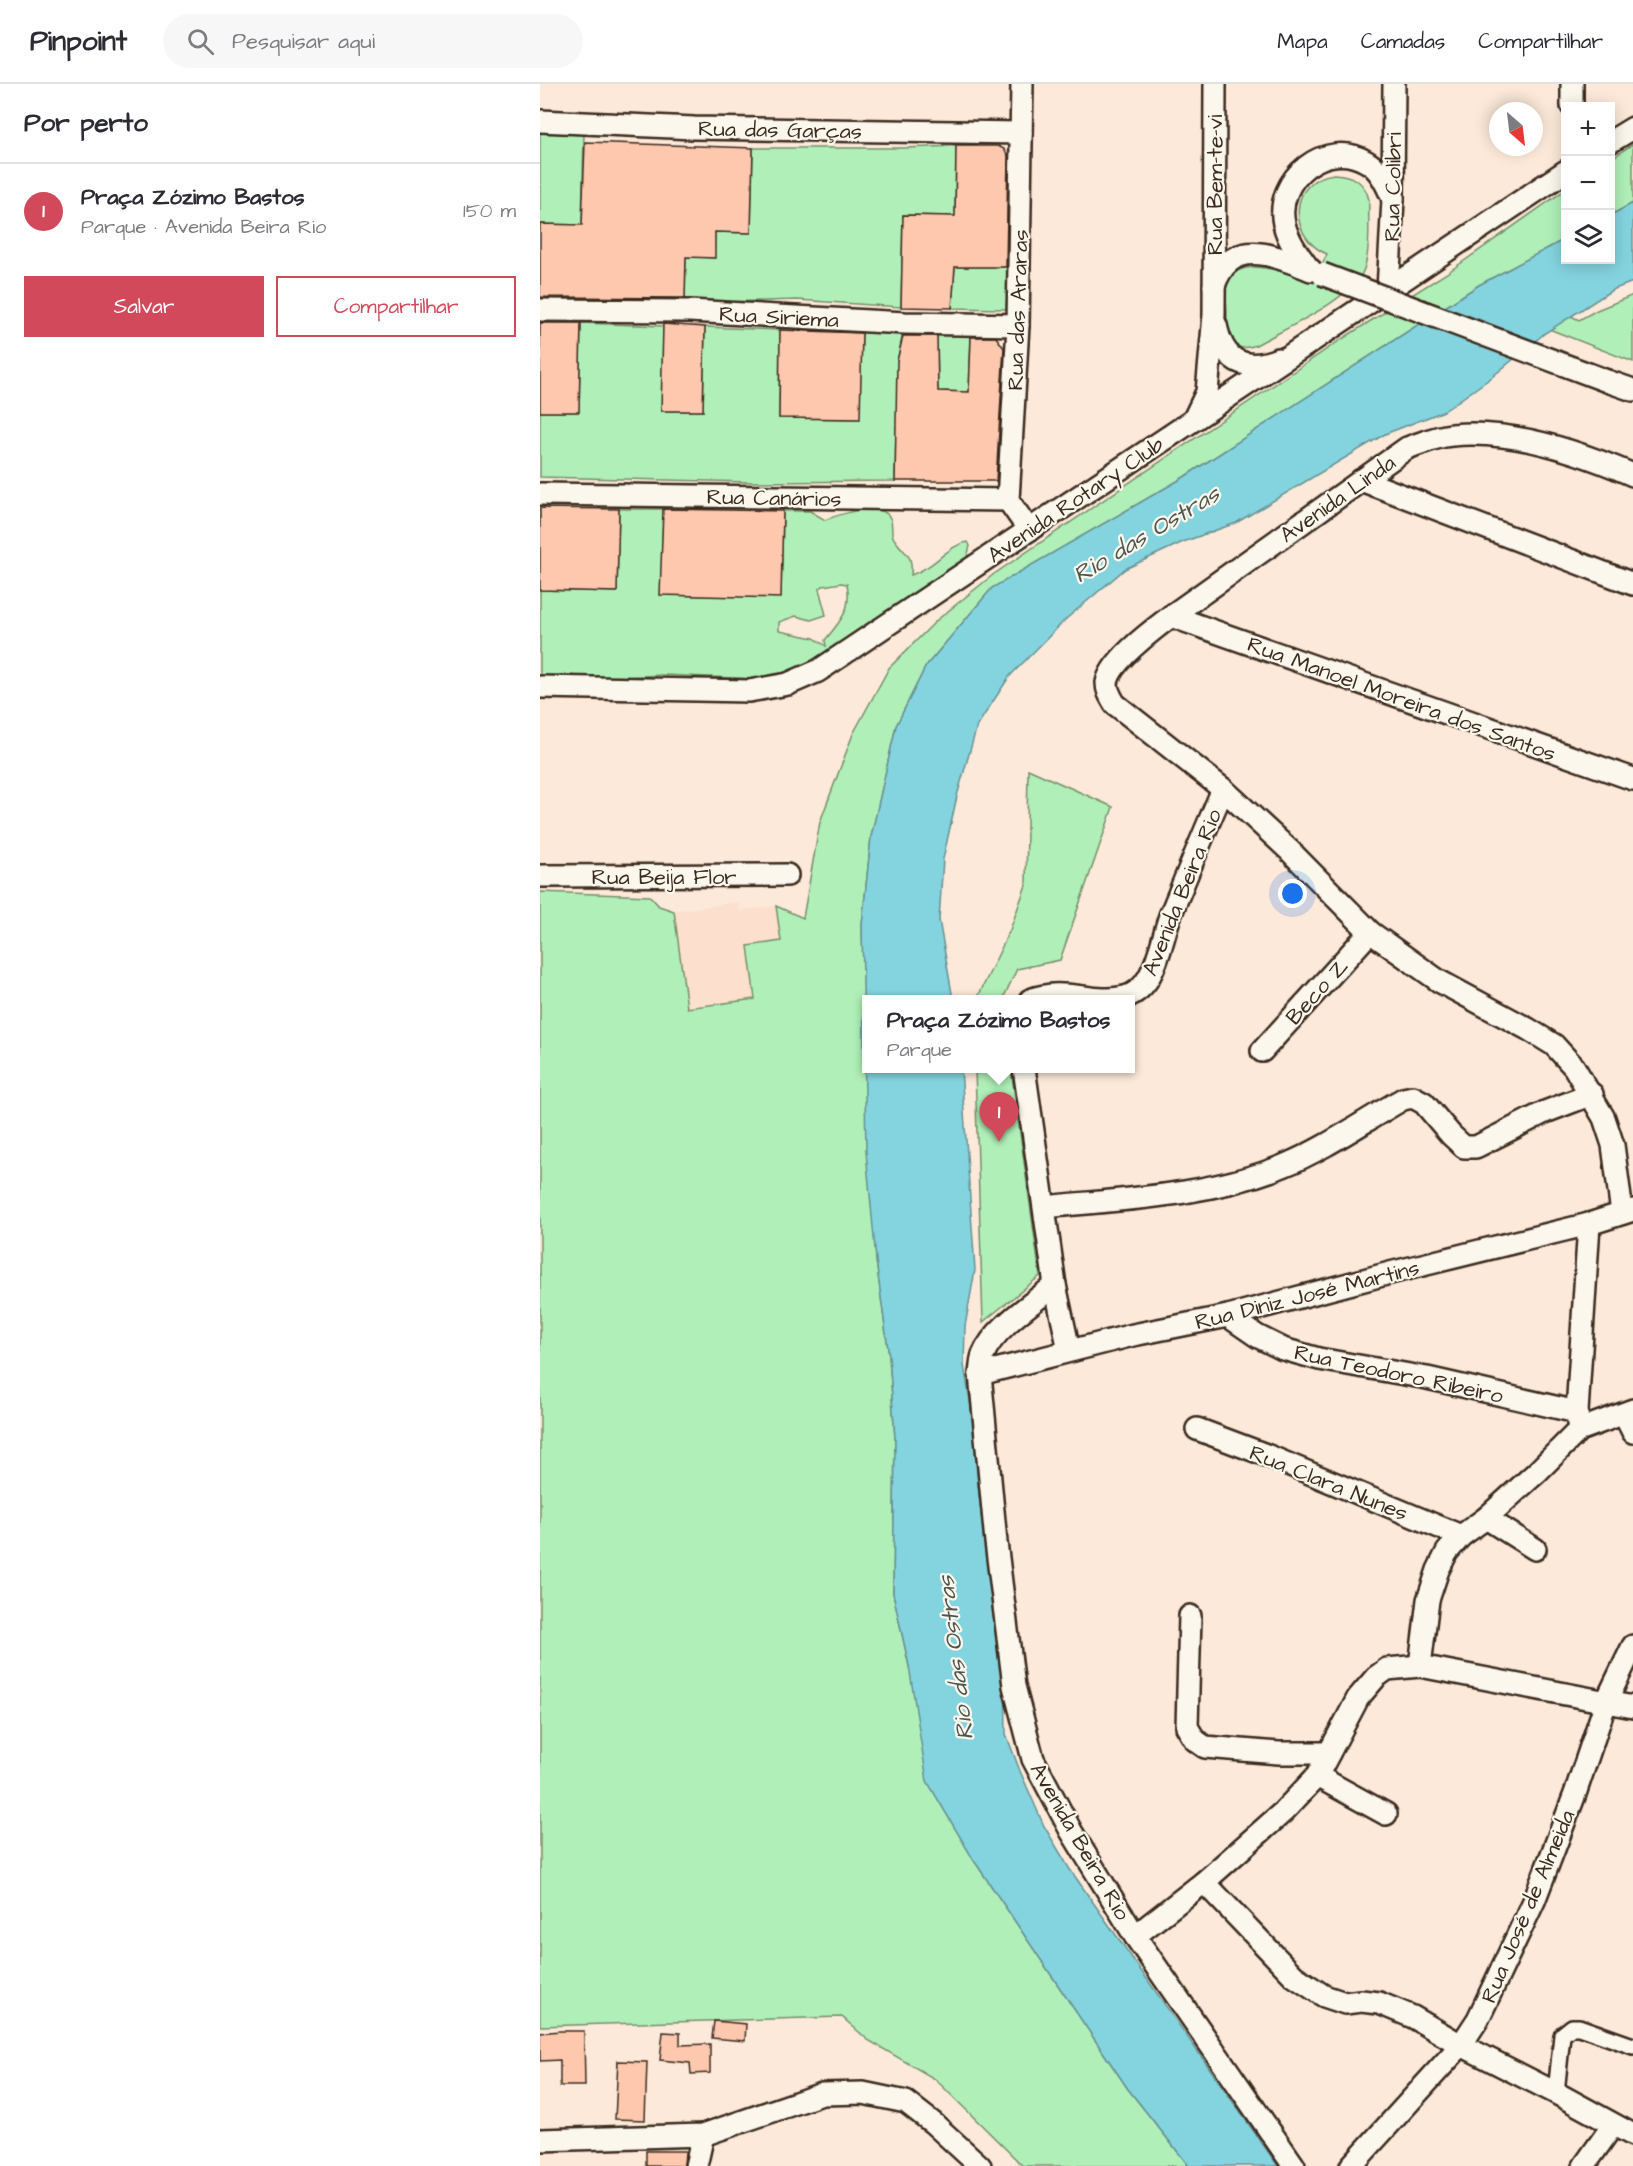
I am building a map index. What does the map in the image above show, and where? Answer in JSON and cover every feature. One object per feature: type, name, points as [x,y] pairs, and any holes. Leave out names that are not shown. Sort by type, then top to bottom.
[{"type":"street","name":"Rua das Araras","points":[[1008,500],[1018,325],[1022,84]]},
{"type":"street","name":"Rua Bem-te-vi","points":[[1214,315],[1215,84]]},
{"type":"street","name":"Rua Colibri","points":[[1388,290],[1393,199],[1394,84]]},
{"type":"street","points":[[1572,84],[1572,102]]},
{"type":"street","name":"Rua das Garças","points":[[540,122],[705,128],[1021,133]]},
{"type":"street","points":[[1615,139],[1633,128]]},
{"type":"street","points":[[1315,271],[1288,234],[1283,208],[1286,192],[1294,177],[1307,166],[1330,156],[1355,157],[1367,162],[1377,170],[1393,199]]},
{"type":"street","name":"Avenida Rotary Club","points":[[540,687],[749,690],[788,684],[818,670],[1561,174]]},
{"type":"street","points":[[1391,247],[1408,256],[1421,258],[1440,255]]},
{"type":"street","points":[[1214,287],[1219,272],[1227,263],[1250,253],[1276,256],[1633,390]]},
{"type":"street","name":"Rua Siriema","points":[[540,310],[689,312],[894,322],[1018,325]]},
{"type":"street","points":[[1214,315],[1222,347],[1238,362],[1260,364],[1277,360],[1297,350]]},
{"type":"street","points":[[1194,420],[1207,392],[1214,315]]},
{"type":"street","name":"Avenida Linda","points":[[1223,789],[1115,705],[1108,692],[1107,681],[1111,673],[1140,641],[1171,616],[1407,448],[1450,435],[1484,434],[1520,439],[1596,459],[1633,475]]},
{"type":"street","points":[[1361,480],[1633,584]]},
{"type":"street","name":"Rua Canários","points":[[540,494],[1008,500]]},
{"type":"street","points":[[1008,500],[1029,530]]},
{"type":"street","name":"Rua Manoel Moreira dos Santos","points":[[1171,616],[1633,780]]},
{"type":"street","points":[[1223,789],[1290,850],[1370,932],[1438,981],[1554,1045],[1574,1067],[1592,1094],[1604,1118],[1613,1145],[1628,1212]]},
{"type":"street","name":"Avenida Beira Rio","points":[[1129,995],[1140,988],[1149,976],[1159,954],[1169,919],[1223,789]]},
{"type":"street","name":"Rua Beija Flor","points":[[540,876],[787,875]]},
{"type":"street","name":"Beco Z","points":[[1262,1051],[1370,932]]},
{"type":"street","name":"Avenida Beira Rio","points":[[1042,995],[1074,995]]},
{"type":"street","points":[[1025,1073],[1055,1285],[1069,1350]]},
{"type":"street","points":[[1045,1207],[1169,1195],[1227,1182],[1282,1166],[1311,1153],[1403,1099],[1413,1098],[1424,1103],[1450,1135],[1464,1147],[1476,1147],[1545,1112],[1592,1094]]},
{"type":"street","name":"Rua Diniz José Martins","points":[[980,1374],[1133,1335],[1228,1316],[1589,1224],[1628,1212]]},
{"type":"street","points":[[1420,1666],[1428,1600],[1447,1552],[1461,1536],[1486,1518],[1537,1472],[1578,1421],[1589,1224]]},
{"type":"street","name":"Avenida Beira Rio","points":[[1055,1285],[1008,1324],[992,1341],[983,1355],[980,1374],[996,1542],[1014,1686],[1033,1759],[1071,1831],[1136,1936],[1294,2166]]},
{"type":"street","name":"Rua Teodoro Ribeiro","points":[[1228,1316],[1257,1336],[1283,1349],[1319,1359],[1427,1378],[1578,1421]]},
{"type":"street","points":[[1578,1421],[1630,1418]]},
{"type":"street","name":"Rua Clara Nunes","points":[[1197,1429],[1266,1455],[1461,1536]]},
{"type":"street","points":[[1486,1518],[1535,1549]]},
{"type":"street","points":[[1190,1616],[1187,1727],[1195,1740],[1205,1747],[1233,1750],[1329,1753]]},
{"type":"street","name":"Rua José de Almeida","points":[[1351,2166],[1461,2046],[1490,1995],[1534,1901],[1575,1794],[1606,1702],[1633,1646]]},
{"type":"street","points":[[1136,1936],[1204,1882],[1283,1812],[1317,1776],[1358,1698],[1376,1677],[1387,1669],[1420,1666],[1633,1707]]},
{"type":"street","points":[[1317,1776],[1386,1814]]},
{"type":"street","points":[[1204,1882],[1294,1976],[1324,1996],[1346,2003],[1361,2001],[1379,2003],[1413,2018],[1461,2046],[1556,2093],[1633,2135]]},
{"type":"street","points":[[1556,2093],[1562,2034],[1572,2027],[1579,2027],[1633,2046]]},
{"type":"street","points":[[540,2140],[703,2135],[822,2094],[862,2092],[906,2102],[933,2122],[980,2166]]},
{"type":"street","points":[[1584,2166],[1613,2125]]},
{"type":"street","points":[[696,2166],[703,2135]]},
{"type":"shaded area","points":[[738,902],[739,911],[776,906],[781,941],[748,946],[755,999],[687,1008],[674,911]]},
{"type":"green space","points":[[540,130],[584,133],[582,225],[540,224]]},
{"type":"green space","points":[[1633,144],[1633,203],[1615,213],[1615,210],[1615,156]]},
{"type":"green space","points":[[956,146],[955,216],[903,215],[901,307],[798,300],[685,303],[686,256],[714,258],[715,232],[751,233],[753,148]]},
{"type":"green space","points":[[1334,174],[1357,180],[1367,193],[1369,200],[1366,261],[1358,280],[1333,302],[1317,312],[1256,345],[1245,348],[1236,347],[1231,342],[1228,330],[1226,293],[1228,281],[1244,268],[1256,267],[1281,271],[1314,283],[1327,254],[1314,247],[1305,236],[1298,211],[1307,187],[1318,179]]},
{"type":"green space","points":[[1561,193],[1561,241],[1479,285],[1181,479],[992,588],[926,666],[896,726],[871,837],[862,925],[864,995],[862,995],[862,1073],[866,1073],[876,1260],[889,1356],[895,1438],[893,1593],[909,1666],[973,1859],[1128,2089],[1189,2166],[1023,2166],[935,2079],[868,2040],[842,2017],[540,2026],[540,892],[650,896],[659,906],[674,911],[687,1008],[755,999],[748,946],[781,941],[776,906],[803,918],[820,822],[853,734],[889,668],[937,620],[994,574],[1342,339],[1447,273]]},
{"type":"green space","points":[[955,267],[1009,267],[1006,309],[952,308]]},
{"type":"green space","points":[[1633,295],[1633,362],[1549,329],[1567,314],[1579,320]]},
{"type":"green space","points":[[581,323],[663,326],[662,411],[703,411],[705,327],[780,330],[779,418],[859,419],[862,331],[905,323],[897,361],[937,426],[896,426],[895,481],[750,482],[540,477],[540,412],[579,412]]},
{"type":"green space","points":[[937,335],[971,335],[969,392],[938,391]]},
{"type":"green space","points":[[619,509],[663,509],[661,595],[781,597],[783,511],[810,511],[825,520],[859,510],[878,510],[885,513],[891,521],[893,537],[910,558],[911,575],[928,567],[954,547],[968,542],[970,546],[966,560],[838,649],[783,673],[759,679],[662,675],[583,679],[571,675],[540,676],[540,590],[617,592]],"holes":[[[847,584],[848,601],[844,614],[825,640],[826,646],[814,638],[779,631],[779,622],[796,616],[811,620],[826,615],[819,589],[823,586]]]},
{"type":"green space","points":[[1028,769],[1113,807],[1060,960],[1017,969],[1005,995],[979,995],[1010,930],[1026,885]]},
{"type":"green space","points":[[975,1073],[1012,1073],[1040,1276],[983,1322]]},
{"type":"water","name":"Rio das Ostras","points":[[1633,203],[1633,282],[1612,290],[1545,333],[1492,377],[1444,411],[1385,434],[1236,523],[1183,542],[1125,569],[1066,619],[1009,677],[977,726],[957,796],[943,859],[939,920],[952,995],[863,995],[862,925],[871,837],[896,726],[926,666],[992,588],[1181,479],[1479,285],[1561,241],[1561,264],[1615,264],[1615,213]]},
{"type":"water","name":"Rio das Ostras","points":[[865,1073],[961,1073],[975,1270],[965,1326],[964,1365],[973,1419],[987,1564],[1005,1676],[1006,1734],[1044,1826],[1069,1868],[1278,2166],[1189,2166],[1128,2089],[973,1859],[927,1781],[909,1666],[893,1593],[895,1438],[889,1356],[876,1260],[866,1152]]},
{"type":"building","points":[[585,142],[753,148],[751,233],[715,232],[715,258],[686,257],[685,298],[540,297],[540,224],[582,225]]},
{"type":"building","points":[[956,146],[998,146],[1008,155],[1006,267],[955,267],[952,308],[901,307],[903,215],[955,216]]},
{"type":"building","points":[[540,323],[581,323],[579,412],[540,412]]},
{"type":"building","points":[[663,324],[705,327],[703,411],[661,411]]},
{"type":"building","points":[[780,330],[862,333],[860,419],[779,418]]},
{"type":"building","points":[[903,336],[937,336],[938,391],[969,392],[971,337],[996,337],[1004,348],[996,481],[895,481],[897,361]]},
{"type":"building","points":[[540,508],[619,509],[617,592],[540,590]]},
{"type":"building","points":[[663,509],[783,511],[781,598],[660,595]]},
{"type":"building","points":[[714,2021],[746,2024],[745,2041],[712,2038]]},
{"type":"building","points":[[584,2031],[585,2086],[560,2086],[560,2060],[540,2061],[540,2033]]},
{"type":"building","points":[[663,2032],[680,2033],[680,2045],[710,2044],[710,2073],[691,2074],[690,2063],[660,2060]]},
{"type":"building","points":[[618,2061],[647,2062],[645,2120],[615,2119]]},
{"type":"building","points":[[646,2151],[685,2151],[684,2166],[646,2166]]},
{"type":"place","name":"Praça Zózimo Bastos","points":[[999,1142]]}]
